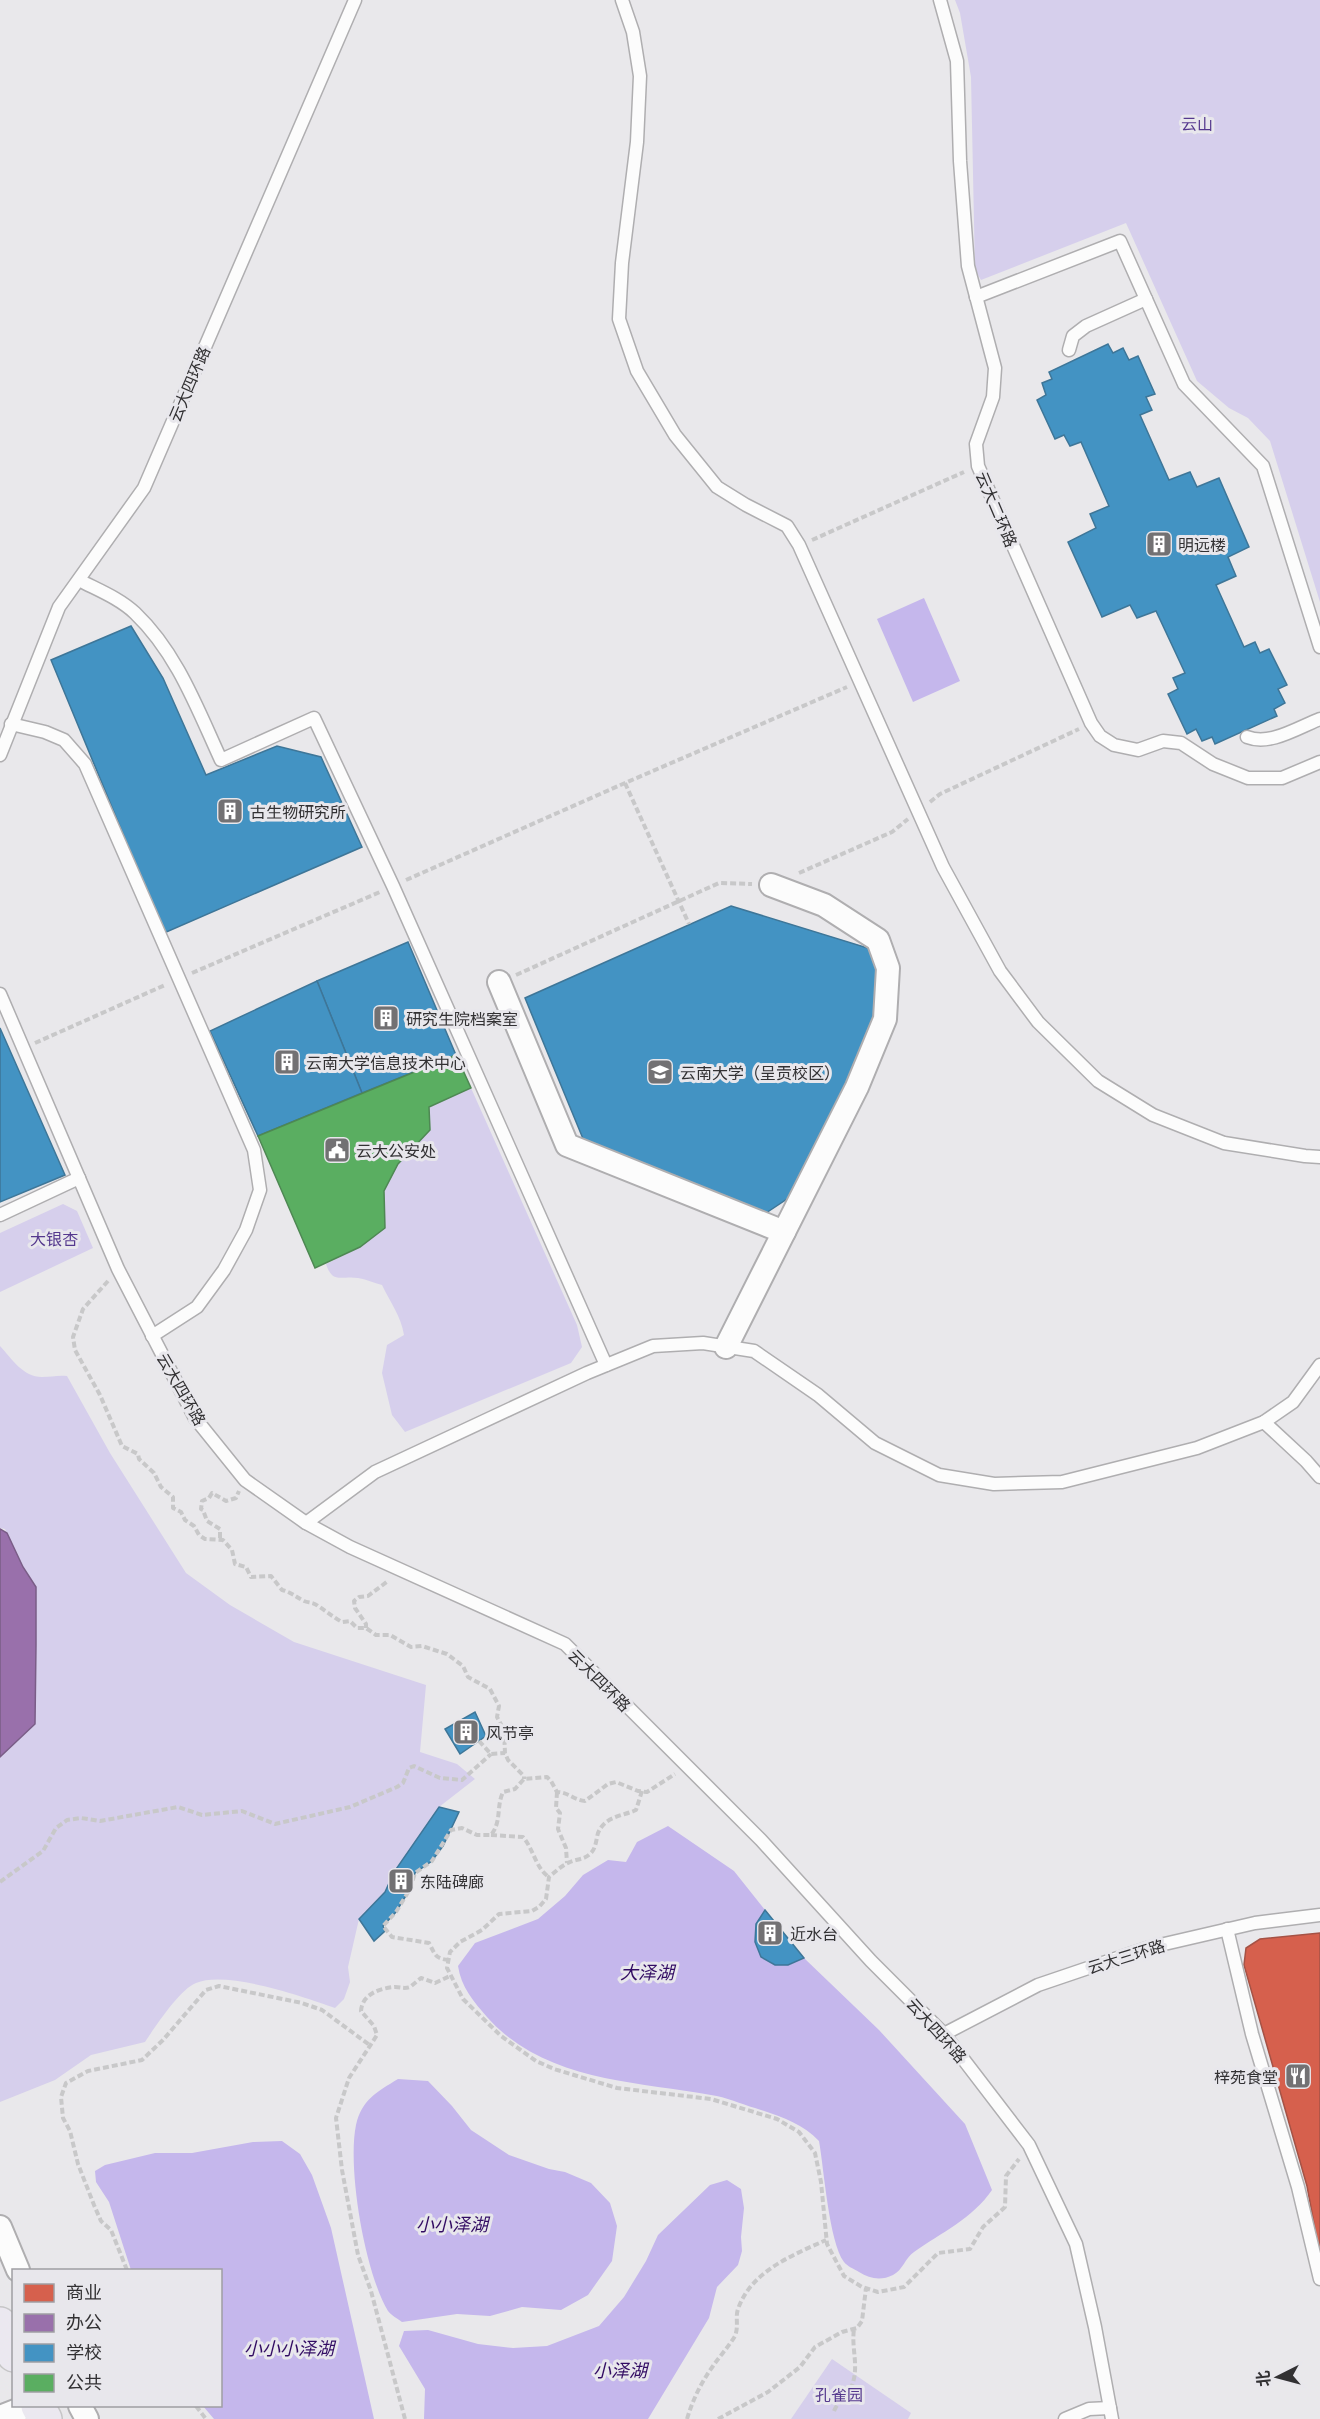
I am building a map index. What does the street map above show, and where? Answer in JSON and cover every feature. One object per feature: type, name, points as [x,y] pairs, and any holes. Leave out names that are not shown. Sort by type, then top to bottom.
[{"type":"main road","points":[[0,2325],[12,2351]]},
{"type":"street","points":[[726,1347],[857,1087],[885,1019],[888,968],[878,940],[824,905],[771,885]]},
{"type":"street","points":[[499,982],[567,1145],[784,1232]]},
{"type":"street","points":[[0,2227],[9,2258]]},
{"type":"street","points":[[0,2417],[25,2407]]},
{"type":"lane","name":"云大四环路","points":[[0,755],[59,607],[144,488],[355,0]]},
{"type":"lane","points":[[622,0],[633,32],[640,76],[637,142],[622,263],[619,319],[637,371],[675,435],[717,487],[787,526],[799,545],[943,867],[1000,971],[1038,1022],[1098,1081],[1153,1115],[1224,1143],[1305,1156],[1320,1156]]},
{"type":"lane","name":"云大二环路","points":[[940,0],[957,61],[960,161],[968,266],[995,368],[993,397],[976,444],[978,466],[1091,723],[1101,736],[1114,745],[1138,750],[1163,741],[1180,743],[1213,764],[1248,778],[1282,778],[1320,762]]},
{"type":"lane","points":[[976,297],[1120,241],[1184,384],[1263,466],[1320,647]]},
{"type":"lane","points":[[1069,350],[1073,336],[1086,326],[1146,299]]},
{"type":"lane","points":[[79,580],[116,599],[135,612],[168,652],[182,674],[221,760],[314,718],[393,886],[606,1365]]},
{"type":"lane","points":[[1246,737],[1259,741],[1265,740],[1320,719]]},
{"type":"lane","points":[[11,724],[45,732],[63,740],[85,764],[254,1150],[260,1190],[246,1230],[224,1270],[196,1307],[152,1336]]},
{"type":"lane","name":"云大四环路","points":[[0,993],[118,1269],[195,1418],[245,1480],[306,1523],[350,1547],[565,1644],[761,1840],[871,1961],[944,2034],[1031,2149],[1076,2244],[1095,2327],[1111,2414]]},
{"type":"lane","points":[[0,1215],[79,1178]]},
{"type":"lane","points":[[306,1523],[375,1472],[606,1365],[653,1346],[703,1343],[754,1351],[818,1395],[875,1443],[939,1475],[994,1484],[1062,1482],[1197,1448],[1264,1422],[1293,1402],[1320,1365]]},
{"type":"lane","points":[[1264,1422],[1320,1477]]},
{"type":"lane","name":"云大三环路","points":[[944,2034],[1038,1985],[1147,1948],[1255,1923],[1320,1915]]},
{"type":"lane","points":[[1227,1929],[1251,2034],[1298,2187],[1320,2279]]},
{"type":"lane","points":[[1065,2419],[1089,2409],[1111,2414]]},
{"type":"path","points":[[799,545],[978,466]]},
{"type":"path","points":[[24,1047],[859,682]]},
{"type":"path","points":[[940,794],[1091,723]]},
{"type":"path","points":[[625,783],[689,924]]},
{"type":"path","points":[[825,861],[892,832]]},
{"type":"path","points":[[499,982],[719,883]]},
{"type":"path","points":[[118,1269],[83,1309],[73,1337],[75,1350],[100,1395],[122,1446],[138,1454],[139,1459],[154,1473],[161,1487],[173,1497],[173,1508],[181,1512],[199,1535],[205,1539],[220,1538]]},
{"type":"path","points":[[245,1480],[236,1497],[226,1501],[212,1494],[202,1501],[201,1509],[207,1521],[220,1528],[220,1538],[232,1550],[235,1564],[246,1567],[251,1577],[271,1576],[282,1590],[315,1604],[323,1612],[334,1615],[342,1622],[350,1621],[357,1628],[366,1628]]},
{"type":"path","points":[[394,1566],[390,1579],[368,1596],[359,1597],[354,1601],[355,1608],[366,1624],[366,1628],[372,1634],[390,1635],[411,1647],[422,1646],[447,1654],[463,1666],[468,1677],[490,1689],[499,1706],[498,1718],[504,1730],[507,1760],[524,1776],[524,1779]]},
{"type":"path","points":[[478,1741],[491,1754]]},
{"type":"path","points":[[0,1882],[43,1851],[56,1828],[67,1820],[81,1818],[100,1821],[178,1807],[202,1815],[242,1811],[275,1824],[291,1822],[350,1807],[397,1787],[403,1783],[408,1768],[414,1766],[440,1778],[462,1780],[491,1754],[505,1753]]},
{"type":"path","points":[[557,1792],[565,1792],[576,1800],[585,1801],[608,1784],[616,1782],[647,1792],[686,1767]]},
{"type":"path","points":[[491,1835],[498,1823],[499,1801],[503,1792],[515,1789],[524,1779],[547,1777],[557,1792],[556,1808],[560,1813],[558,1829],[566,1848],[567,1863]]},
{"type":"path","points":[[642,1791],[636,1810],[623,1813],[608,1821],[599,1830],[595,1847],[590,1854],[567,1863],[549,1877],[546,1899],[539,1907],[531,1911],[499,1914],[482,1930],[460,1942],[450,1952],[447,1968],[450,1976],[463,1999],[483,2019],[536,2061],[617,2088],[711,2099],[777,2119],[799,2132],[815,2153],[821,2182],[826,2240],[844,2276],[878,2292],[904,2287],[938,2253],[970,2249],[982,2228],[1005,2207],[1006,2176],[1015,2162],[1031,2149]]},
{"type":"path","points":[[449,1960],[434,1956],[429,1943],[392,1937],[383,1926],[396,1912],[410,1889],[415,1873],[432,1861],[451,1830],[462,1828],[477,1835],[499,1837],[515,1834],[523,1837],[531,1846],[544,1873],[549,1877]]},
{"type":"path","points":[[405,2419],[371,2291],[358,2255],[342,2170],[336,2118],[350,2078],[371,2046],[377,2032],[361,2011],[366,1997],[388,1988],[410,1987],[422,1978],[435,1983],[450,1976]]},
{"type":"path","points":[[126,2269],[111,2230],[101,2221],[90,2196],[78,2164],[75,2144],[63,2118],[61,2097],[66,2083],[88,2071],[142,2060],[163,2040],[206,1990],[219,1986],[302,2003],[322,2010],[371,2046]]},
{"type":"path","points":[[687,2419],[694,2395],[735,2335],[739,2322],[737,2311],[747,2292],[763,2274],[786,2258],[826,2240]]},
{"type":"path","points":[[718,2419],[768,2392],[800,2367],[815,2347],[842,2332],[854,2329],[862,2321],[866,2288]]},
{"type":"path","points":[[834,2411],[838,2401],[851,2388],[855,2375],[857,2366],[854,2329]]},
{"type":"path","points":[[197,2407],[206,2419]]},
{"type":"green space","name":"云山","points":[[955,0],[1320,0],[1320,602],[1270,441],[1248,418],[1229,408],[1197,381],[1126,223],[981,280],[975,270],[971,77],[960,13]]},
{"type":"green space","points":[[471,1088],[577,1325],[582,1347],[571,1363],[405,1432],[392,1415],[382,1373],[387,1345],[404,1335],[398,1315],[382,1285],[352,1277],[335,1277],[326,1264],[360,1247],[384,1228],[384,1191],[398,1164],[430,1130],[429,1107]]},
{"type":"green space","name":"大银杏","points":[[63,1204],[77,1211],[93,1248],[0,1292],[0,1233]]},
{"type":"green space","points":[[0,1346],[18,1366],[29,1374],[42,1377],[67,1376],[110,1453],[186,1573],[230,1605],[294,1642],[426,1685],[420,1752],[457,1764],[475,1779],[439,1807],[385,1892],[359,1919],[348,1967],[350,1982],[344,1999],[335,2008],[245,1982],[210,1980],[196,1983],[175,2000],[145,2042],[91,2055],[55,2080],[0,2102],[0,1757],[35,1724],[36,1587],[23,1567],[5,1529],[0,1528]]},
{"type":"green space","name":"孔雀园","points":[[832,2359],[911,2413],[908,2419],[791,2419]]},
{"type":"water","points":[[924,598],[960,681],[913,702],[877,619]]},
{"type":"water","name":"大泽湖","points":[[668,1826],[734,1871],[765,1910],[756,1924],[776,1965],[789,1965],[804,1958],[879,2030],[965,2124],[992,2190],[976,2209],[911,2255],[893,2275],[880,2279],[871,2278],[844,2262],[834,2239],[819,2141],[805,2129],[781,2117],[722,2097],[621,2081],[562,2066],[535,2054],[510,2038],[487,2017],[465,1987],[458,1966],[475,1943],[538,1919],[565,1896],[583,1875],[608,1860],[626,1862],[637,1842]]},
{"type":"water","name":"小小泽湖","points":[[398,2079],[428,2081],[471,2130],[509,2155],[565,2172],[591,2183],[610,2203],[617,2226],[612,2261],[588,2295],[561,2310],[522,2307],[490,2316],[457,2314],[402,2322],[388,2311],[372,2272],[365,2247],[356,2193],[354,2144],[356,2125],[366,2102]]},
{"type":"water","name":"小小小泽湖","points":[[282,2141],[300,2154],[312,2175],[331,2228],[374,2419],[214,2419],[204,2407],[222,2407],[222,2269],[131,2269],[109,2202],[96,2182],[95,2171],[105,2165],[155,2153],[192,2153],[253,2142]]},
{"type":"water","name":"小泽湖","points":[[727,2180],[741,2189],[744,2208],[742,2251],[738,2265],[717,2287],[709,2318],[648,2419],[424,2419],[425,2389],[399,2346],[404,2331],[428,2330],[478,2344],[513,2348],[547,2346],[599,2326],[624,2297],[646,2261],[658,2235],[710,2185]]},
{"type":"building: 商业","name":"梓苑食堂","points":[[1320,1933],[1320,2256],[1307,2186],[1244,1965],[1246,1948],[1260,1939]]},
{"type":"building: 办公","points":[[0,1529],[7,1533],[23,1567],[36,1587],[36,1645],[35,1724],[0,1757]]},
{"type":"building: 学校","name":"明远楼","points":[[1108,344],[1113,353],[1123,348],[1129,360],[1138,356],[1155,394],[1146,397],[1152,410],[1140,415],[1169,480],[1190,472],[1197,487],[1219,478],[1249,547],[1228,557],[1236,576],[1216,585],[1244,647],[1255,642],[1260,653],[1269,649],[1287,685],[1278,689],[1285,703],[1274,709],[1277,716],[1215,744],[1212,737],[1202,741],[1196,729],[1187,734],[1168,694],[1178,689],[1173,678],[1185,673],[1156,611],[1137,618],[1130,605],[1102,617],[1068,542],[1096,528],[1090,514],[1109,506],[1081,442],[1070,446],[1064,435],[1055,439],[1037,400],[1046,395],[1042,383],[1052,379],[1049,372]]},
{"type":"building: 学校","name":"古生物研究所","points":[[131,626],[163,678],[206,775],[277,746],[321,757],[362,847],[164,933],[51,660]]},
{"type":"building: 学校","points":[[731,906],[871,949],[881,977],[869,1036],[790,1197],[763,1215],[586,1146],[525,998]]},
{"type":"building: 学校","name":"研究生院档案室","points":[[408,942],[456,1055],[362,1093],[317,981]]},
{"type":"building: 学校","name":"云南大学信息技术中心","points":[[317,981],[362,1093],[258,1136],[210,1031]]},
{"type":"building: 学校","points":[[0,1028],[65,1175],[0,1202]]},
{"type":"building: 学校","name":"风节亭","points":[[475,1712],[486,1736],[460,1754],[445,1729]]},
{"type":"building: 学校","name":"东陆碑廊","points":[[439,1807],[459,1812],[443,1846],[432,1861],[415,1873],[410,1889],[396,1912],[383,1926],[385,1931],[374,1941],[359,1919],[385,1892],[394,1872]]},
{"type":"building: 学校","name":"近水台","points":[[765,1910],[804,1958],[788,1965],[775,1965],[761,1957],[755,1942],[756,1924]]},
{"type":"building: 公共","name":"云大公安处","points":[[456,1055],[471,1088],[429,1107],[430,1130],[398,1164],[384,1191],[385,1228],[360,1247],[315,1268],[258,1136]]},
{"type":"place","name":"明远楼","points":[[1159,544]]},
{"type":"place","name":"古生物研究所","points":[[230,811]]},
{"type":"place","name":"研究生院档案室","points":[[386,1018]]},
{"type":"place","name":"云南大学信息技术中心","points":[[287,1062]]},
{"type":"place","name":"云南大学（呈贡校区）","points":[[660,1072]]},
{"type":"place","name":"云大公安处","points":[[337,1150]]},
{"type":"place","name":"风节亭","points":[[466,1732]]},
{"type":"place","name":"东陆碑廊","points":[[401,1881]]},
{"type":"place","name":"近水台","points":[[770,1933]]},
{"type":"place","name":"梓苑食堂","points":[[1298,2076]]}]
